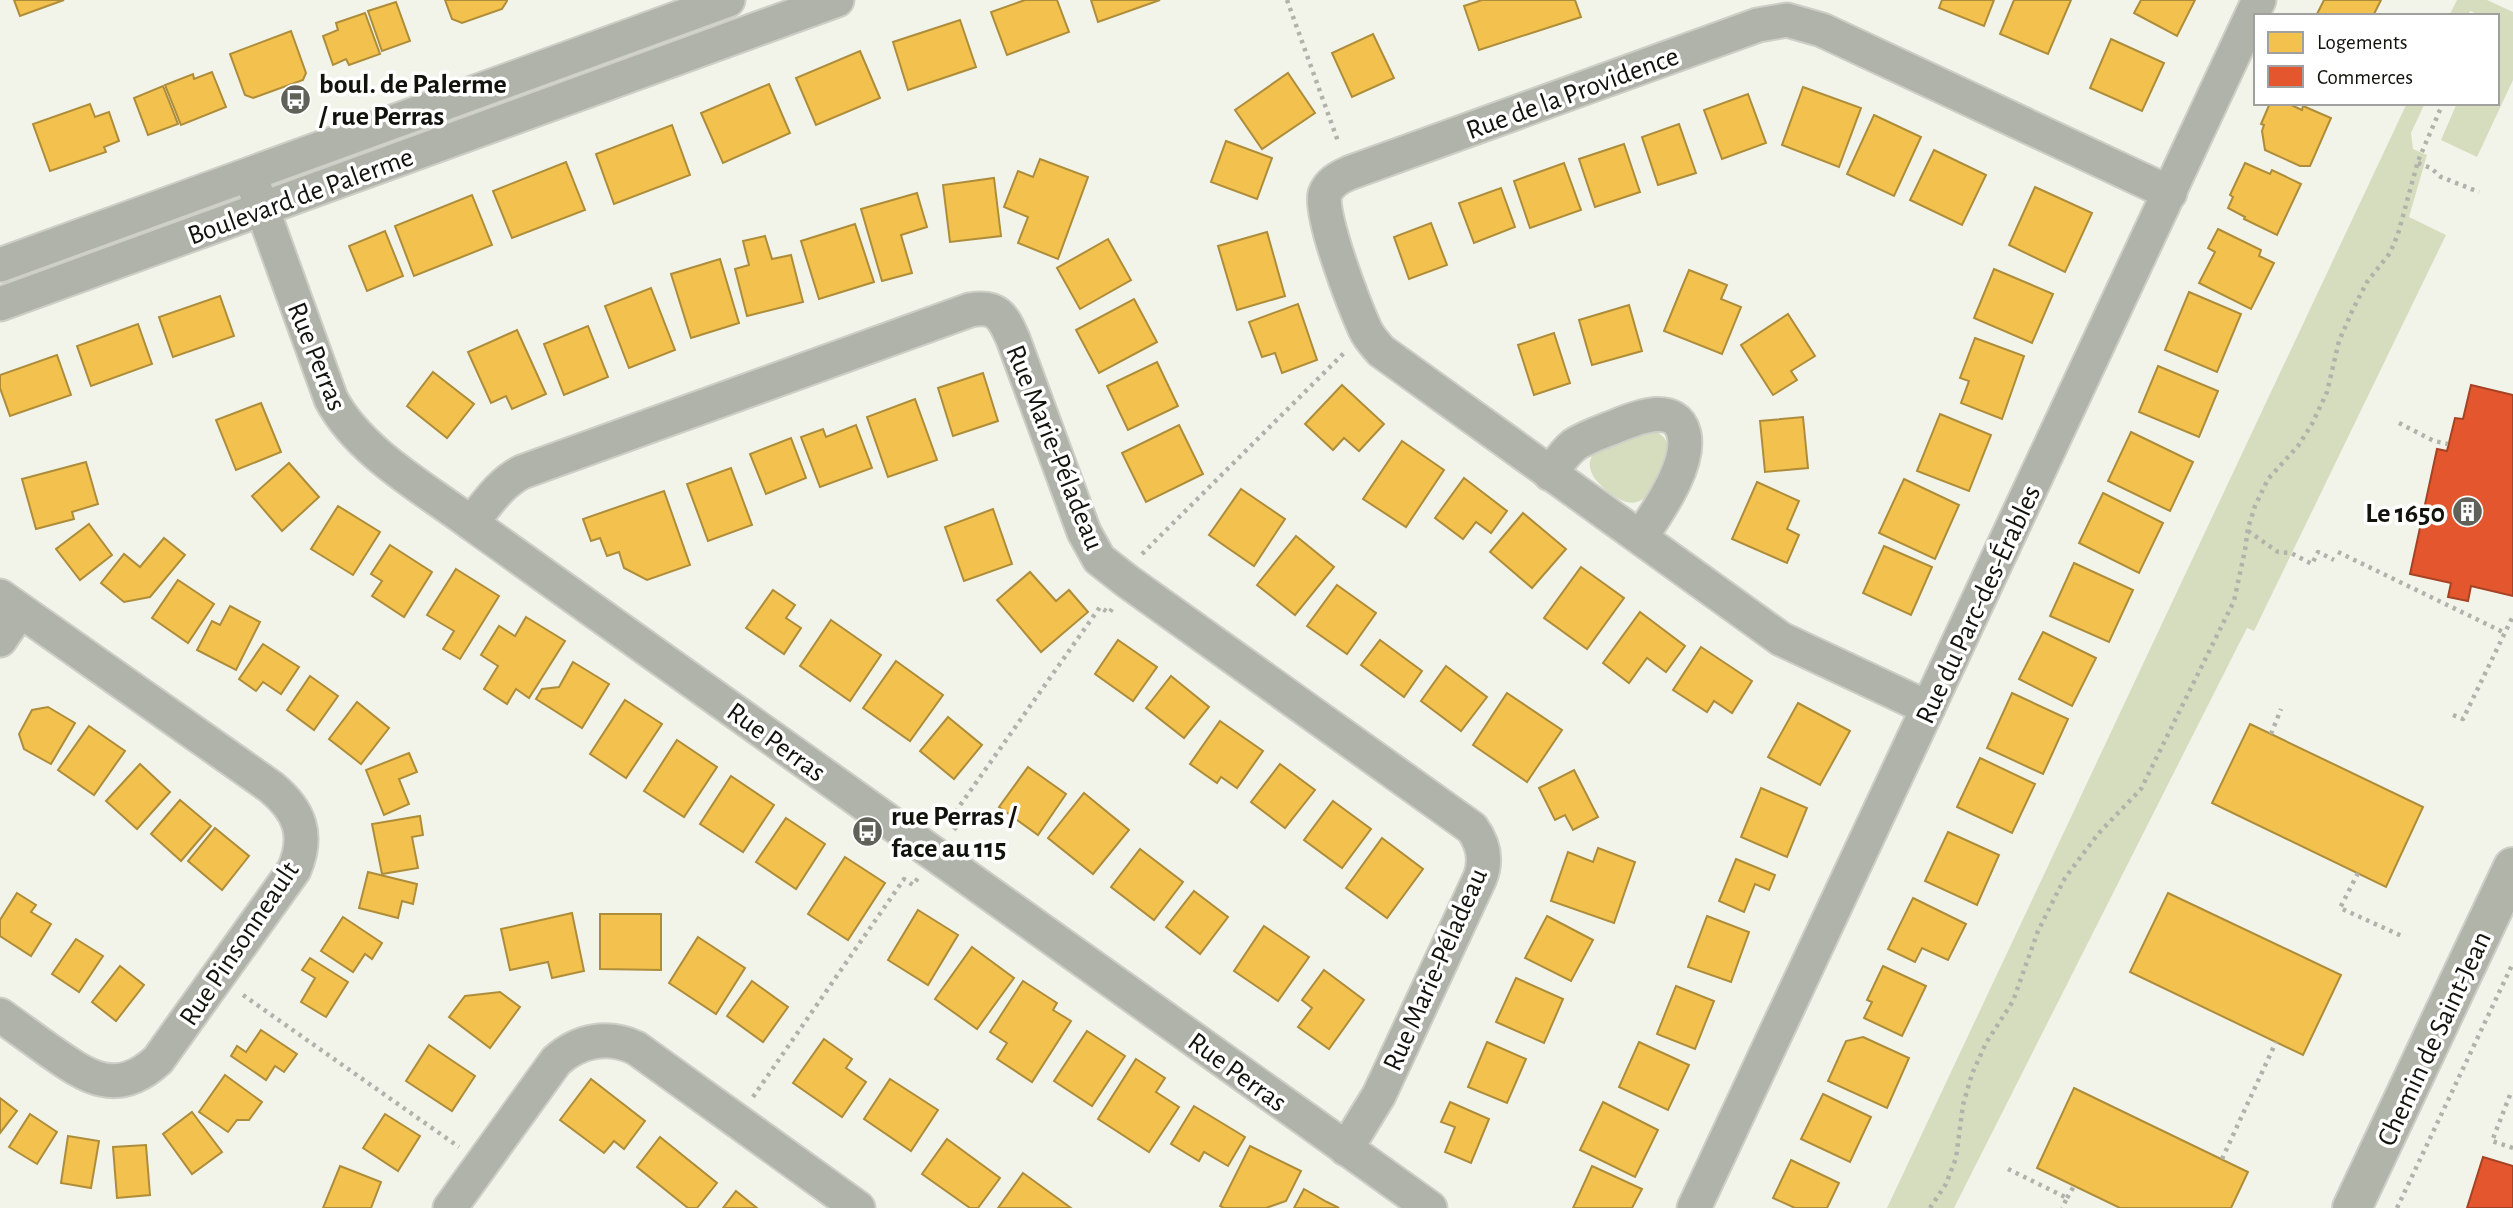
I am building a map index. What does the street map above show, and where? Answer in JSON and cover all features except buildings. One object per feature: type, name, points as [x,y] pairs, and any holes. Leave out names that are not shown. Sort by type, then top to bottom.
[{"type":"main road","name":"Chemin de Saint-Jean","points":[[2352,1208],[2513,867]]},
{"type":"street","name":"Boulevard de Palerme","points":[[0,265],[728,0]]},
{"type":"street","name":"Boulevard de Palerme","points":[[0,304],[836,0]]},
{"type":"street","name":"Rue du Parc-des-Érables","points":[[1694,1208],[2259,0]]},
{"type":"street","name":"Rue de la Providence","points":[[1928,708],[1781,639],[1393,361],[1375,344],[1360,316],[1325,218],[1324,196],[1332,183],[1349,173],[1758,24],[1787,20],[1822,30],[2169,193]]},
{"type":"street","name":"Rue Perras","points":[[250,175],[327,387],[339,414],[358,438],[471,523],[1430,1208]]},
{"type":"street","name":"Rue Marie-Péladeau","points":[[471,523],[500,487],[522,472],[970,310],[988,308],[996,312],[1013,339],[1084,532],[1099,559],[1472,828],[1478,836],[1484,860],[1480,878],[1379,1095],[1346,1149]]},
{"type":"street","points":[[1550,474],[1565,453],[1587,438],[1648,415],[1660,414],[1672,418],[1680,424],[1684,435],[1681,462],[1667,495],[1641,537]]},
{"type":"street","name":"Rue Pinsonneault","points":[[0,640],[10,604],[283,797],[294,810],[299,822],[301,847],[294,870],[158,1060],[140,1074],[106,1080],[87,1076],[0,1015]]},
{"type":"street","points":[[450,1208],[556,1061],[567,1050],[611,1040],[636,1048],[858,1208]]},
{"type":"path","points":[[1287,0],[1340,148]]},
{"type":"path","points":[[1930,1208],[1946,1184],[1956,1158],[1963,1105],[1972,1074],[1986,1043],[2013,1001],[2038,931],[2065,878],[2098,834],[2141,789],[2234,601],[2247,531],[2268,479],[2298,446],[2327,392],[2339,341],[2367,282],[2390,253],[2418,163],[2442,105]]},
{"type":"path","points":[[2418,163],[2441,177],[2479,192]]},
{"type":"path","points":[[1134,562],[1352,345]]},
{"type":"path","points":[[2399,423],[2434,441],[2448,444]]},
{"type":"path","points":[[2247,531],[2278,552],[2291,553],[2312,564],[2318,552],[2334,560]]},
{"type":"path","points":[[2338,552],[2505,632]]},
{"type":"path","points":[[2414,598],[2418,591]]},
{"type":"path","points":[[952,832],[957,825],[949,821],[1100,607],[1109,613],[1114,607]]},
{"type":"path","points":[[2453,715],[2463,719],[2513,616]]},
{"type":"path","points":[[2271,734],[2281,709]]},
{"type":"path","points":[[748,1104],[904,879],[913,885],[925,869]]},
{"type":"path","points":[[2358,873],[2340,908],[2404,937]]},
{"type":"path","name":"Chemin de Saint-Jean","points":[[2397,1208],[2513,963]]},
{"type":"path","points":[[233,989],[464,1151]]},
{"type":"path","points":[[2222,1159],[2276,1042]]},
{"type":"path","points":[[2510,1095],[2492,1141],[2513,1147]]},
{"type":"path","points":[[2008,1169],[2067,1198]]},
{"type":"path","points":[[2062,1208],[2074,1186]]},
{"type":"green space","points":[[2457,0],[2487,0],[2513,12],[2513,80],[2477,157],[2441,140],[2456,105],[2499,105],[2499,14],[2477,14],[2470,11],[2469,14],[2450,14]]},
{"type":"green space","points":[[2406,105],[2424,105],[2411,133],[2413,149],[2427,155],[2409,217],[2446,235],[2254,631],[2247,628],[1954,1208],[1887,1208]]},
{"type":"green space","points":[[1647,429],[1663,436],[1668,447],[1666,460],[1650,493],[1635,503],[1621,500],[1601,486],[1591,472],[1591,457],[1601,448]]},
{"type":"place","name":"boul. de Palerme / rue Perras","points":[[296,99]]},
{"type":"place","name":"Le 1650","points":[[2468,512]]},
{"type":"place","name":"rue Perras / face au 115","points":[[868,831]]}]
